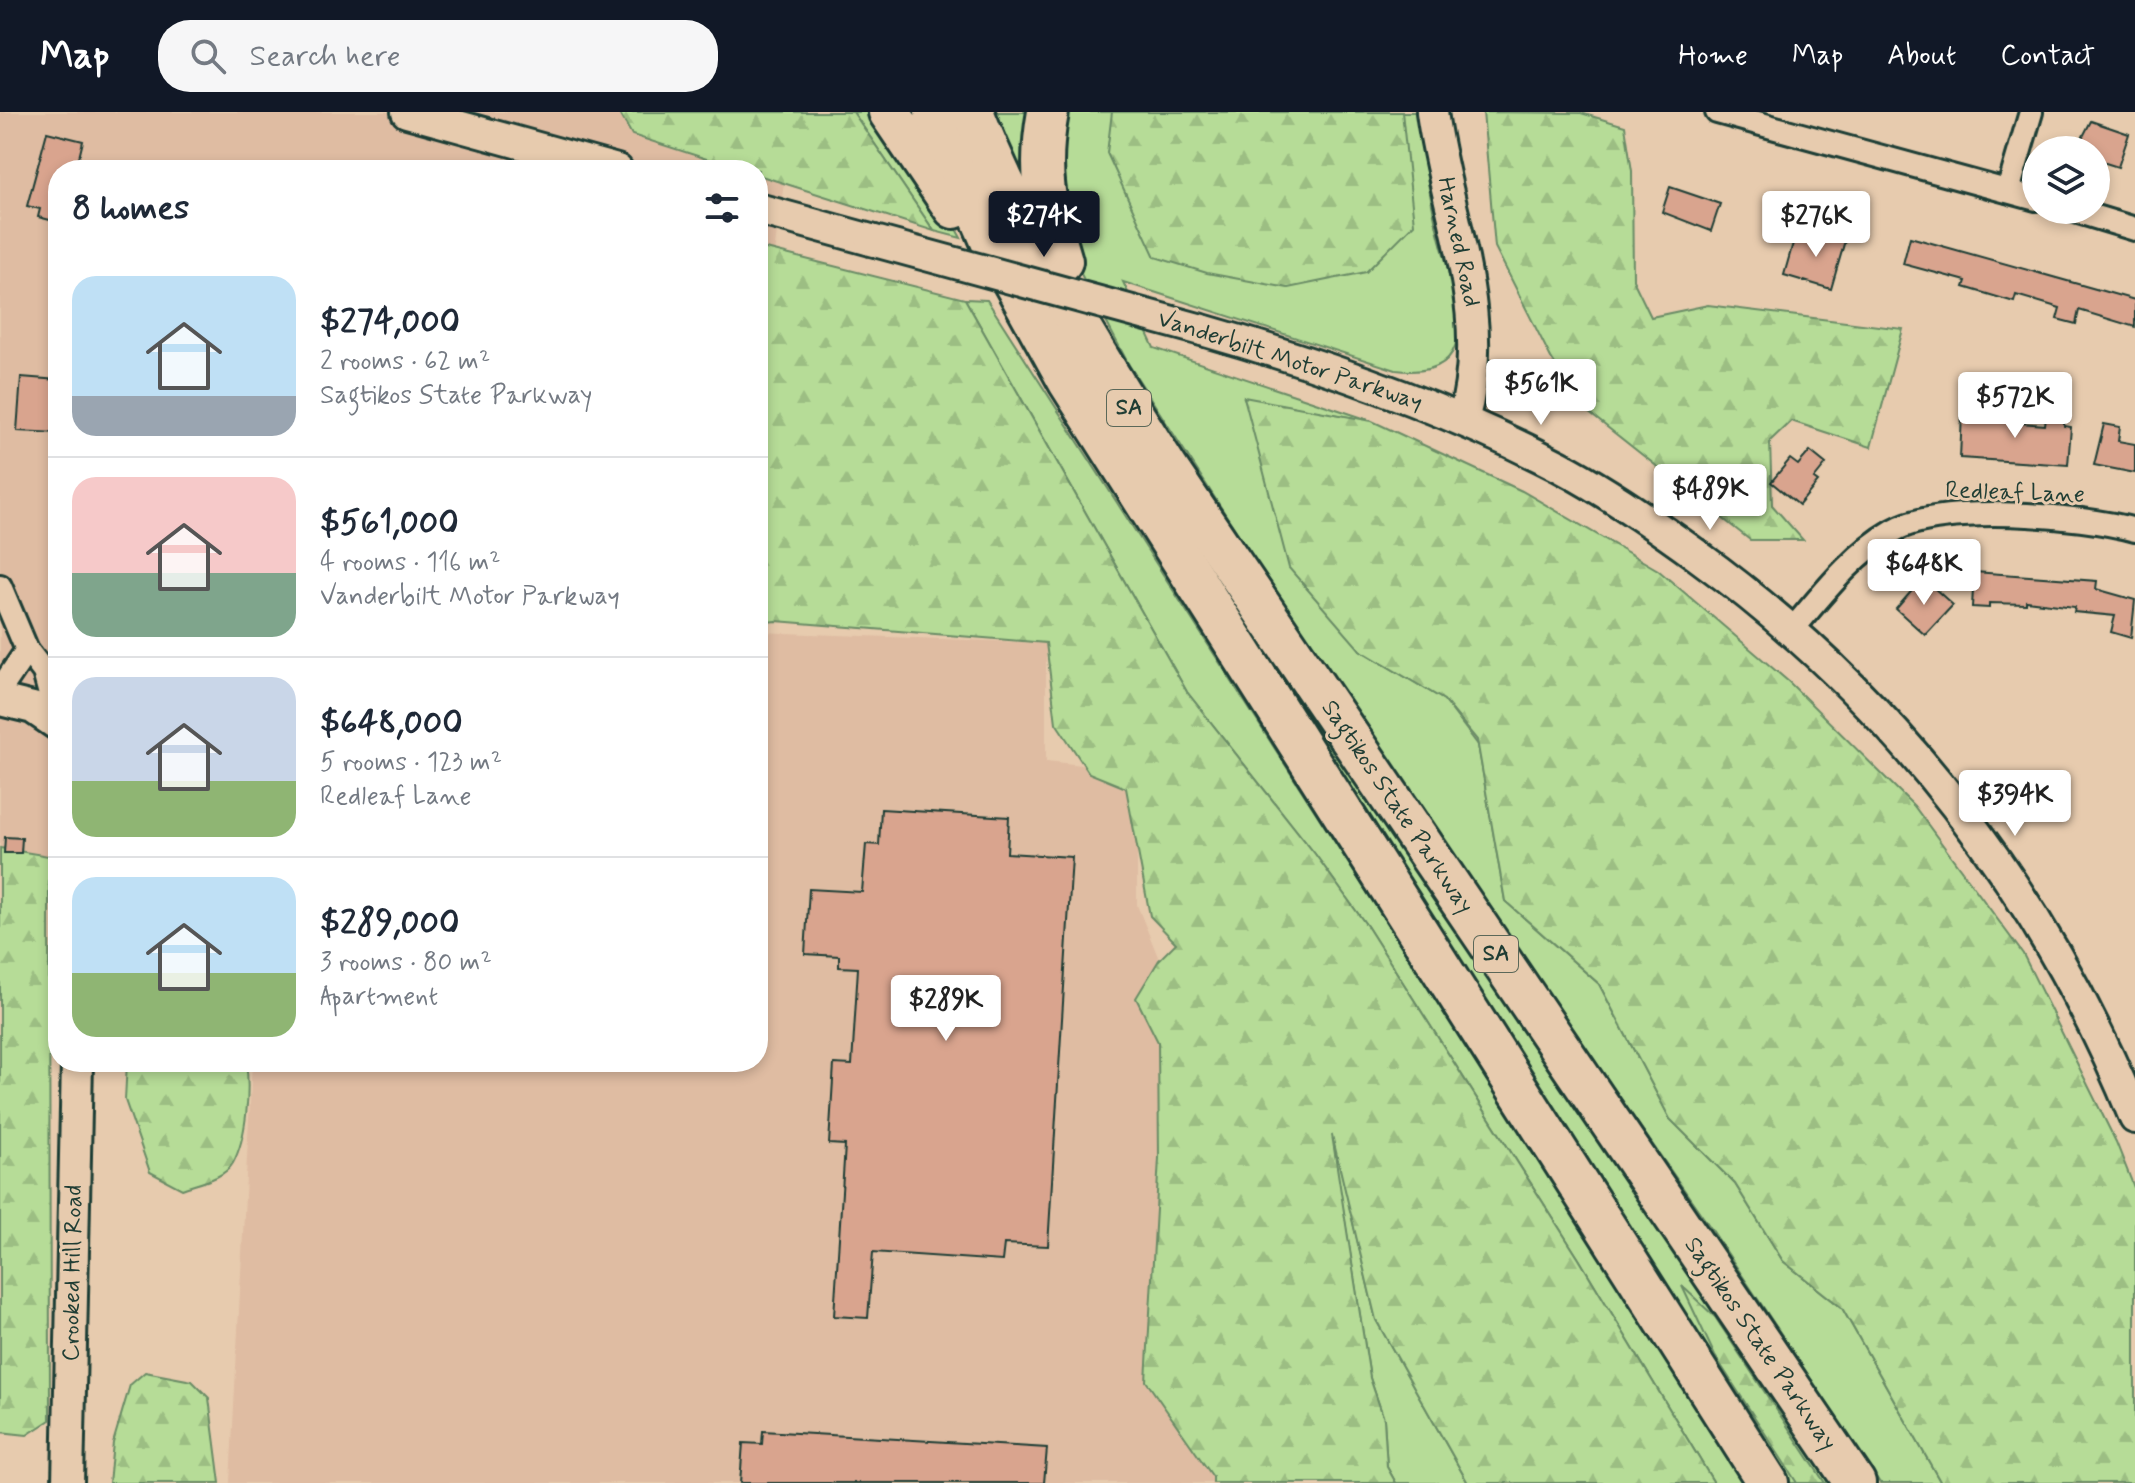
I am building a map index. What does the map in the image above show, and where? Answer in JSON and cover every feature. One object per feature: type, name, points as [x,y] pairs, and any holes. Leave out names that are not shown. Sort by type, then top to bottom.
[{"type":"highway","points":[[889,112],[955,209],[1043,370],[1112,452]]},
{"type":"highway","name":"Sagtikos State Parkway","points":[[935,112],[980,217],[1029,315],[1112,452],[1768,1483]]},
{"type":"highway","name":"Sagtikos State Parkway","points":[[973,112],[1021,221],[1088,345],[1169,471],[1855,1483]]},
{"type":"highway","points":[[1048,112],[1043,156],[1044,201],[1088,345]]},
{"type":"highway","points":[[1824,1437],[1863,1483]]},
{"type":"main road","points":[[407,112],[581,160]]},
{"type":"main road","name":"Harned Road","points":[[1432,112],[1474,323],[1473,367],[1463,420]]},
{"type":"main road","name":"Vanderbilt Motor Parkway","points":[[768,212],[1202,330],[1342,373],[1463,420],[1561,467],[1632,510],[1727,577],[1792,630],[1884,719],[1938,780],[1990,848],[2069,976],[2135,1118]]},
{"type":"main road","points":[[0,700],[33,708],[48,718]]},
{"type":"main road","name":"Crooked Hill Road","points":[[68,1483],[77,1072]]},
{"type":"street","points":[[1717,112],[1753,116],[2022,195]]},
{"type":"street","points":[[2008,191],[2031,112]]},
{"type":"street","points":[[2110,221],[2135,229]]},
{"type":"street","name":"Redleaf Lane","points":[[1792,630],[1825,592],[1893,531],[1932,516],[2028,516],[2111,523],[2135,530]]},
{"type":"street","points":[[0,586],[27,650],[41,666],[48,690]]},
{"type":"street","points":[[0,690],[27,650]]},
{"type":"shaded area","points":[[0,112],[670,112],[789,148],[773,260],[768,259],[768,160],[48,160],[48,871],[0,865]]},
{"type":"shaded area","points":[[768,632],[1046,643],[1046,761],[1137,771],[1137,905],[1191,1038],[1237,1483],[230,1483],[251,1072],[768,1072]]},
{"type":"green space","points":[[619,112],[853,112],[934,231],[768,178],[768,160],[710,160],[632,135]]},
{"type":"green space","points":[[853,112],[875,112],[934,189],[961,238],[934,231]]},
{"type":"green space","points":[[995,112],[1036,112],[1034,170],[1021,174]]},
{"type":"green space","points":[[1069,112],[1417,112],[1434,214],[1458,324],[1456,345],[1446,360],[1427,370],[1396,370],[1123,282],[1154,348],[1372,421],[1244,398],[1360,650],[1444,700],[1478,745],[1505,901],[1599,984],[1670,1119],[1735,1184],[1783,1261],[1842,1308],[1941,1483],[1880,1483],[1708,1224],[1377,749],[1129,365],[1072,257],[1059,198],[1063,141]]},
{"type":"green space","points":[[1112,112],[1402,112],[1414,224],[1366,272],[1288,288],[1207,273],[1155,257],[1107,153]]},
{"type":"green space","points":[[1483,112],[1581,113],[1625,126],[1632,171],[1633,280],[1651,317],[1708,305],[1903,329],[1871,447],[1791,421],[1770,441],[1772,505],[1803,540],[1750,540],[1583,408],[1551,358],[1495,247]]},
{"type":"green space","points":[[768,250],[965,299],[1187,692],[1315,854],[1367,926],[1579,1259],[1714,1483],[1468,1483],[1376,1320],[1332,1135],[1370,1378],[1384,1419],[1387,1467],[1396,1483],[1213,1483],[1213,1477],[1146,1381],[1159,1158],[1158,1042],[1136,998],[1159,960],[1176,943],[1150,916],[1126,788],[1089,773],[1056,723],[1046,643],[768,622]]},
{"type":"green space","points":[[965,299],[987,300],[1746,1483],[1714,1483],[1579,1259],[1367,926],[1315,854],[1187,692]]},
{"type":"green space","points":[[1244,397],[1372,421],[1522,491],[1658,570],[1789,682],[1914,806],[2023,954],[2116,1142],[2135,1190],[2135,1483],[1941,1483],[1842,1308],[1783,1261],[1735,1184],[1670,1119],[1599,984],[1505,901],[1477,740],[1444,700],[1360,650],[1289,568]]},
{"type":"green space","points":[[1240,596],[1841,1483],[1785,1483],[1227,608]]},
{"type":"green space","points":[[0,848],[48,856],[50,1420],[27,1435],[0,1432]]},
{"type":"green space","points":[[126,1072],[247,1072],[244,1127],[233,1163],[210,1180],[182,1189],[150,1172],[125,1100]]},
{"type":"green space","points":[[1329,1120],[1376,1320],[1468,1483],[1396,1483],[1387,1467],[1384,1419],[1370,1378]]},
{"type":"green space","points":[[1682,1286],[1715,1317],[1825,1483],[1797,1483],[1715,1356]]},
{"type":"green space","points":[[145,1372],[192,1381],[209,1398],[220,1483],[109,1483],[113,1443],[130,1385]]},
{"type":"building","points":[[2091,121],[2129,134],[2118,167],[2110,164],[2110,136],[2083,136]]},
{"type":"building","points":[[47,132],[83,141],[78,160],[48,160],[48,220],[38,217],[40,209],[27,206]]},
{"type":"building","points":[[1670,187],[1720,204],[1711,231],[1662,212]]},
{"type":"building","points":[[1818,229],[1846,237],[1831,289],[1784,275],[1795,236],[1816,239]]},
{"type":"building","points":[[1910,237],[2135,300],[2135,327],[2079,310],[2076,324],[2057,319],[2060,308],[2016,295],[2014,302],[1964,287],[1966,281],[1903,264]]},
{"type":"building","points":[[21,377],[48,379],[48,433],[17,431]]},
{"type":"building","points":[[1962,414],[2007,416],[2007,422],[2045,425],[2046,417],[2064,419],[2064,426],[2071,427],[2068,465],[1960,458]]},
{"type":"building","points":[[2104,424],[2120,427],[2118,441],[2135,444],[2135,473],[2094,465]]},
{"type":"building","points":[[1810,451],[1826,464],[1814,479],[1818,482],[1799,505],[1771,482],[1790,459],[1798,465]]},
{"type":"building","points":[[1974,572],[2097,581],[2096,589],[2135,600],[2131,638],[2111,632],[2115,616],[2074,612],[2075,607],[2026,601],[2026,604],[1989,603],[1989,608],[1972,607]]},
{"type":"building","points":[[1923,578],[1953,605],[1925,635],[1896,609]]},
{"type":"building","points":[[881,809],[1009,817],[1007,853],[1072,857],[1048,1246],[1004,1244],[1002,1261],[873,1252],[868,1318],[834,1316],[845,1145],[829,1144],[834,1064],[852,1065],[858,968],[839,967],[839,956],[805,954],[809,889],[862,892],[866,844],[879,845]]},
{"type":"building","points":[[5,837],[22,838],[21,853],[4,853]]},
{"type":"building","points":[[763,1431],[1047,1448],[1044,1483],[740,1483],[743,1443],[762,1444]]}]
